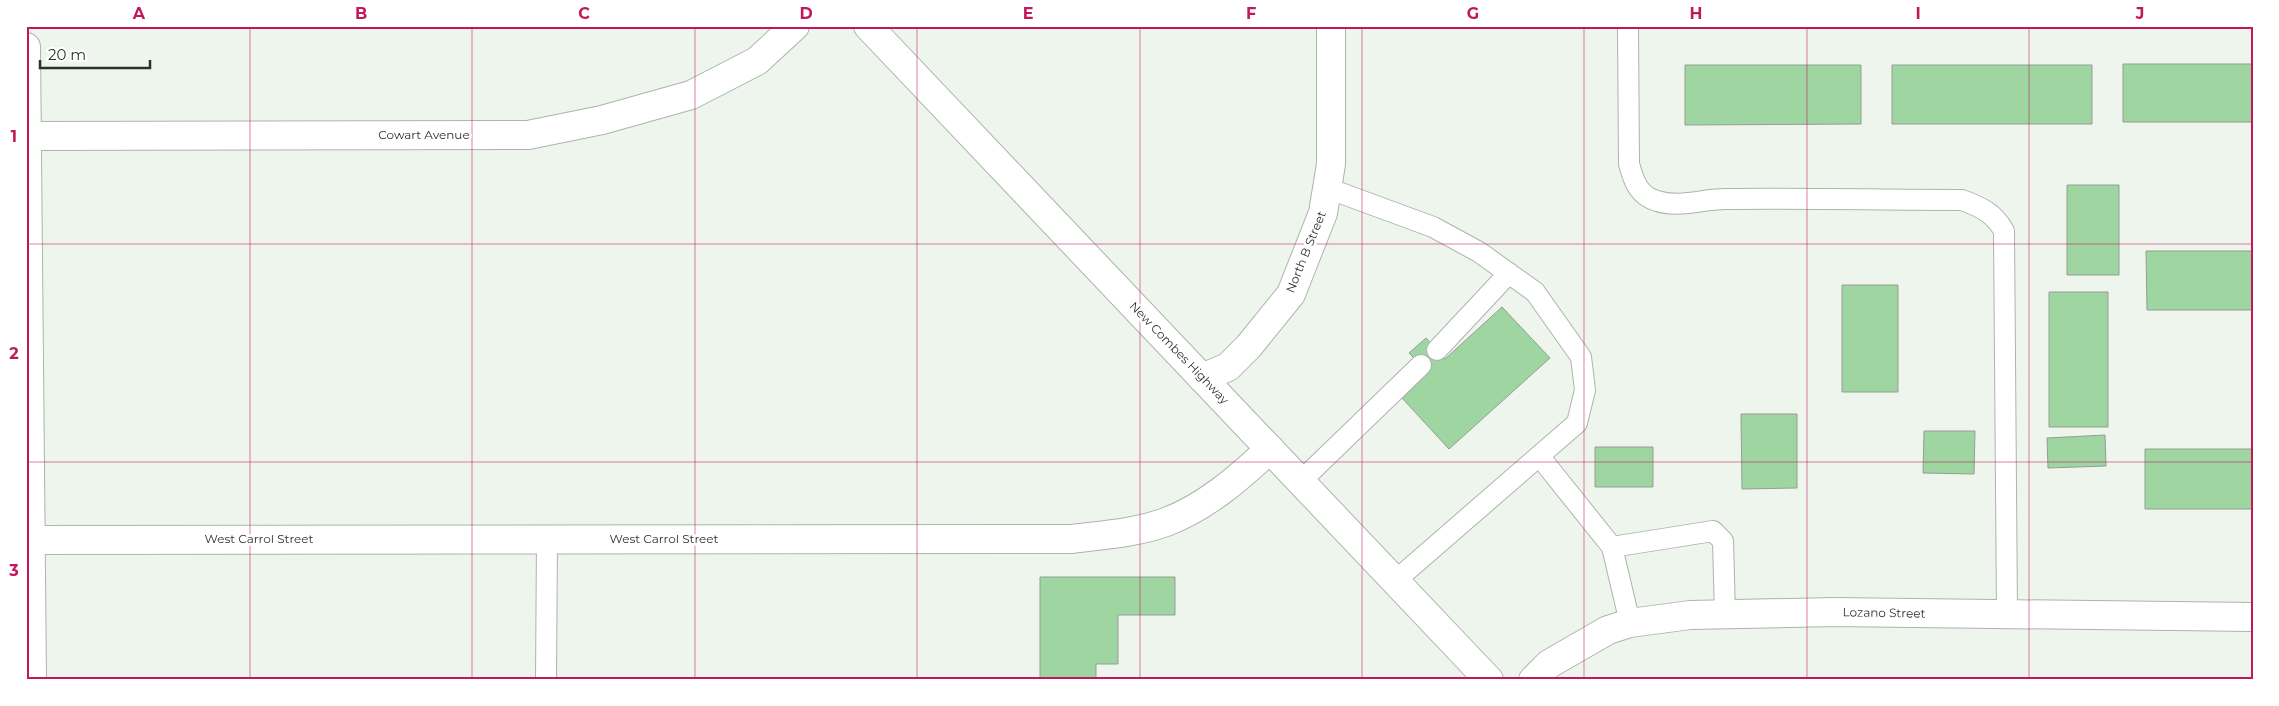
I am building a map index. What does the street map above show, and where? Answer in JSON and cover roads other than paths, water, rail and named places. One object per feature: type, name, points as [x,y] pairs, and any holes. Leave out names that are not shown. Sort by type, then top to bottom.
[{"type":"street","name":"Cowart Avenue","points":[[27,136],[528,135],[602,120],[691,95],[756,61],[795,26]]},
{"type":"street","name":"New Combes Highway","points":[[868,26],[1489,680]]},
{"type":"street","name":"North B Street","points":[[1202,378],[1228,367],[1249,346],[1291,294],[1323,213],[1331,164],[1331,26]]},
{"type":"street","points":[[26,47],[32,680]]},
{"type":"street","name":"West Carrol Street","points":[[32,540],[1071,539],[1119,533],[1166,522],[1182,515],[1233,484],[1270,449]]},
{"type":"street","name":"Lozano Street","points":[[1533,680],[1549,664],[1608,630],[1630,623],[1690,615],[1834,612],[2253,617]]},
{"type":"lane","points":[[1628,26],[1629,164],[1634,180],[1643,195],[1659,202],[1681,204],[1723,199],[1962,200],[1984,208],[1998,219],[2004,231],[2007,316],[2007,614]]},
{"type":"lane","points":[[1327,188],[1433,227],[1478,252],[1535,292],[1581,357],[1585,390],[1577,423],[1395,581]]},
{"type":"lane","points":[[1436,350],[1509,273]]},
{"type":"lane","points":[[1301,481],[1420,365]]},
{"type":"lane","points":[[1540,457],[1612,547],[1630,623]]},
{"type":"lane","points":[[1612,547],[1713,531],[1723,541],[1725,614]]},
{"type":"lane","points":[[546,680],[547,539]]}]
